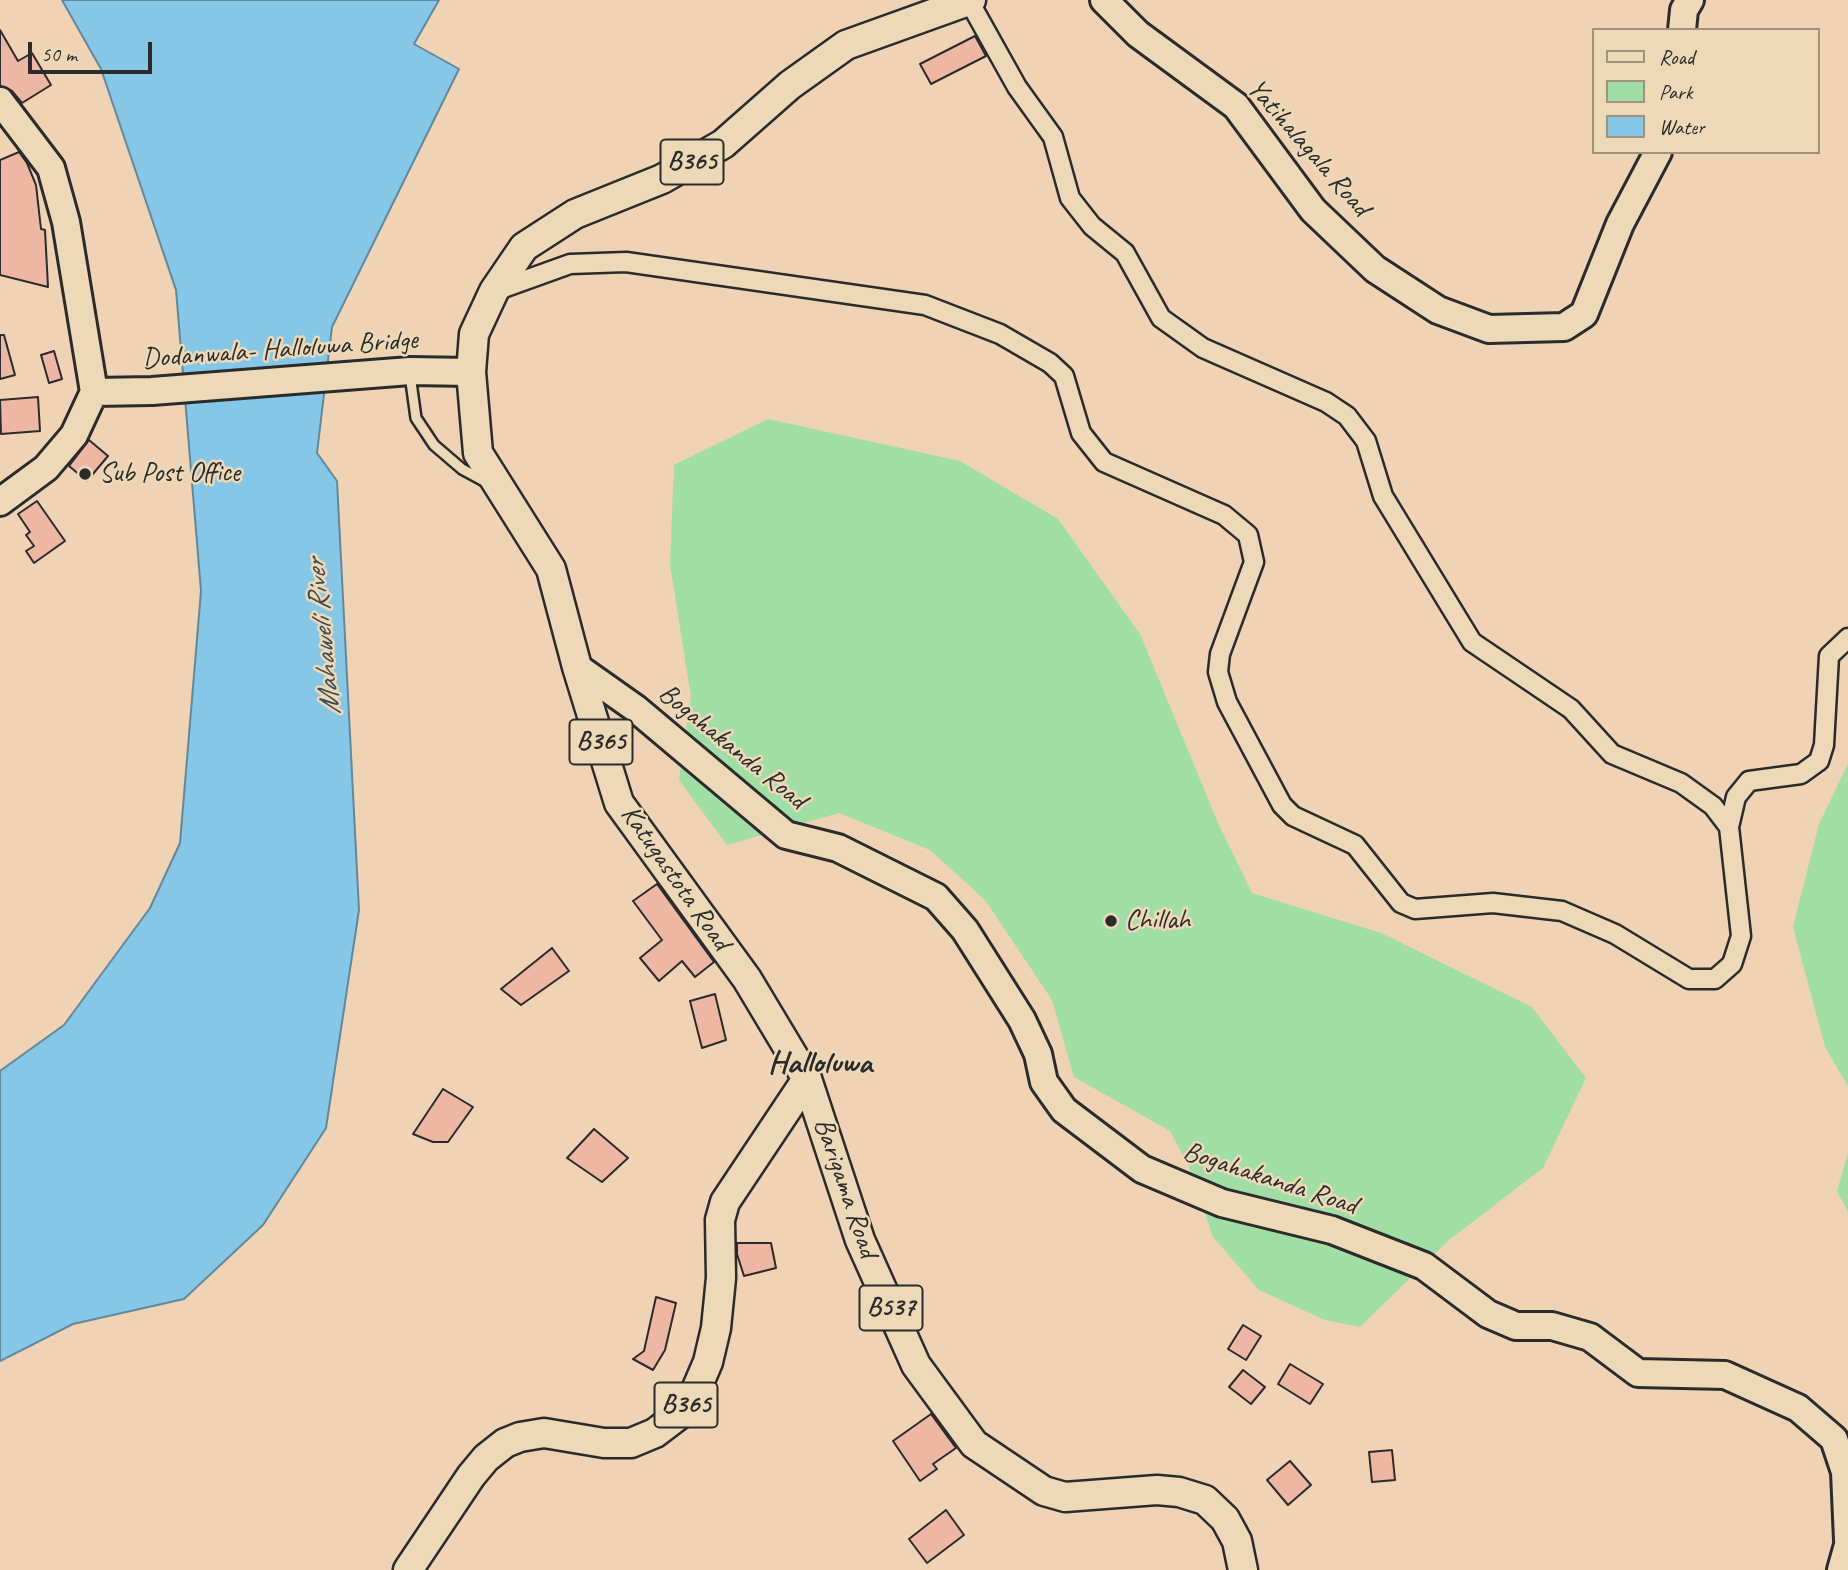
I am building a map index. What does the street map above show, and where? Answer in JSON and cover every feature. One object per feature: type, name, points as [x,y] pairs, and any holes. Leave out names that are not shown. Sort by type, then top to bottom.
[{"type":"main road","name":"Katugastota Road","points":[[807,1079],[747,979],[619,803],[551,569],[478,453],[471,372],[474,334],[494,291],[524,247],[575,214],[662,179],[723,144],[790,85],[846,46],[970,1]]},
{"type":"main road","name":"B365","points":[[408,1570],[471,1476],[486,1458],[505,1443],[544,1433],[604,1443],[631,1443],[654,1433],[680,1414],[696,1390],[708,1362],[716,1328],[721,1279],[720,1220],[725,1202],[807,1079]]},
{"type":"main road","name":"Barigama Road","points":[[807,1079],[860,1240],[916,1365],[974,1444],[1044,1491],[1065,1497],[1157,1490],[1179,1492],[1205,1500],[1225,1519],[1237,1541],[1243,1570]]},
{"type":"street","name":"Yatihalagala Road","points":[[1104,0],[1138,34],[1236,106],[1313,210],[1376,269],[1438,310],[1489,329],[1564,327],[1584,314],[1620,224],[1657,154]]},
{"type":"street","points":[[1682,28],[1684,10],[1690,0]]},
{"type":"street","points":[[970,1],[1017,87],[1053,137],[1070,198],[1092,226],[1125,253],[1161,318],[1203,348],[1326,402],[1347,416],[1366,442],[1383,496],[1472,642],[1571,709],[1612,754],[1681,783],[1713,806],[1729,827]]},
{"type":"street","points":[[0,101],[51,168],[66,222],[94,393],[74,435],[46,468],[0,502]]},
{"type":"street","points":[[494,291],[570,264],[626,262],[925,305],[1000,334],[1050,363],[1063,376],[1080,433],[1104,462],[1224,515],[1248,535],[1254,562],[1220,654],[1218,672],[1227,702],[1282,804],[1293,816],[1355,845],[1401,903],[1415,909],[1493,903],[1562,911],[1615,934],[1689,979],[1715,979],[1732,964],[1741,936],[1729,827],[1736,797],[1749,781],[1801,774],[1819,761],[1824,745],[1829,656],[1848,638]]},
{"type":"street","name":"Dodanwala- Halloluwa Bridge","points":[[94,393],[402,372],[471,372]]},
{"type":"street","name":"Bogahakanda Road","points":[[578,667],[635,708],[786,835],[838,848],[936,897],[965,930],[1022,1020],[1038,1054],[1044,1082],[1064,1110],[1142,1169],[1222,1203],[1332,1230],[1424,1266],[1488,1314],[1516,1326],[1552,1326],[1590,1337],[1638,1373],[1725,1375],[1798,1408],[1834,1439],[1845,1472],[1848,1540]]},
{"type":"street","points":[[1841,1570],[1848,1545]]},
{"type":"lane","points":[[402,372],[416,418],[433,445],[462,469],[499,490]]},
{"type":"green space","points":[[768,419],[960,461],[1058,519],[1140,634],[1218,823],[1252,893],[1381,933],[1532,1007],[1586,1078],[1543,1168],[1449,1240],[1360,1327],[1325,1320],[1259,1290],[1213,1237],[1188,1165],[1170,1131],[1074,1077],[1052,1000],[985,900],[930,850],[839,813],[727,845],[679,780],[691,697],[670,564],[674,465]]},
{"type":"green space","points":[[1848,764],[1848,1086],[1825,1047],[1793,927],[1819,824]]},
{"type":"green space","points":[[1848,1153],[1848,1212],[1837,1191]]},
{"type":"water","name":"Mahaweli River","points":[[62,0],[439,0],[414,44],[459,69],[332,327],[317,453],[337,481],[359,910],[326,1128],[263,1225],[184,1299],[73,1324],[0,1361],[0,1071],[64,1025],[150,908],[180,843],[201,591],[176,290],[101,69]]},
{"type":"building","points":[[0,30],[18,61],[32,53],[51,85],[22,103],[12,91],[0,86]]},
{"type":"building","points":[[975,36],[986,56],[931,84],[920,64]]},
{"type":"building","points":[[19,152],[36,185],[41,229],[45,230],[48,287],[0,275],[0,160]]},
{"type":"building","points":[[0,335],[4,335],[15,375],[0,379]]},
{"type":"building","points":[[54,351],[62,379],[49,383],[41,355]]},
{"type":"building","points":[[38,397],[40,431],[1,434],[0,400]]},
{"type":"building","points":[[89,440],[108,456],[87,481],[69,466]]},
{"type":"building","points":[[37,501],[65,541],[34,563],[26,551],[34,546],[26,535],[30,532],[18,514]]},
{"type":"building","points":[[657,884],[714,962],[695,977],[682,961],[659,981],[640,958],[662,940],[633,901]]},
{"type":"building","points":[[552,948],[569,971],[521,1005],[501,989]]},
{"type":"building","points":[[715,994],[726,1040],[702,1048],[690,1001]]},
{"type":"building","points":[[443,1089],[473,1107],[448,1142],[433,1142],[413,1134]]},
{"type":"building","points":[[594,1129],[628,1158],[602,1182],[567,1158]]},
{"type":"building","points":[[737,1243],[771,1243],[776,1268],[744,1276],[737,1254]]},
{"type":"building","points":[[656,1297],[676,1303],[665,1350],[653,1370],[633,1359],[644,1351]]},
{"type":"building","points":[[1243,1325],[1261,1336],[1246,1360],[1228,1349]]},
{"type":"building","points":[[1290,1364],[1323,1384],[1310,1404],[1278,1384]]},
{"type":"building","points":[[1243,1370],[1265,1387],[1251,1404],[1229,1387]]},
{"type":"building","points":[[931,1414],[956,1448],[933,1464],[937,1469],[920,1481],[893,1441]]},
{"type":"building","points":[[1392,1450],[1395,1480],[1372,1482],[1369,1452]]},
{"type":"building","points":[[1290,1461],[1311,1485],[1288,1505],[1267,1480]]},
{"type":"building","points":[[946,1510],[964,1535],[927,1563],[909,1539]]},
{"type":"place","name":"Sub Post Office","points":[[85,474]]},
{"type":"place","name":"Chillah","points":[[1111,921]]},
{"type":"district","name":"Halloluwa","points":[[820,1064]]}]
